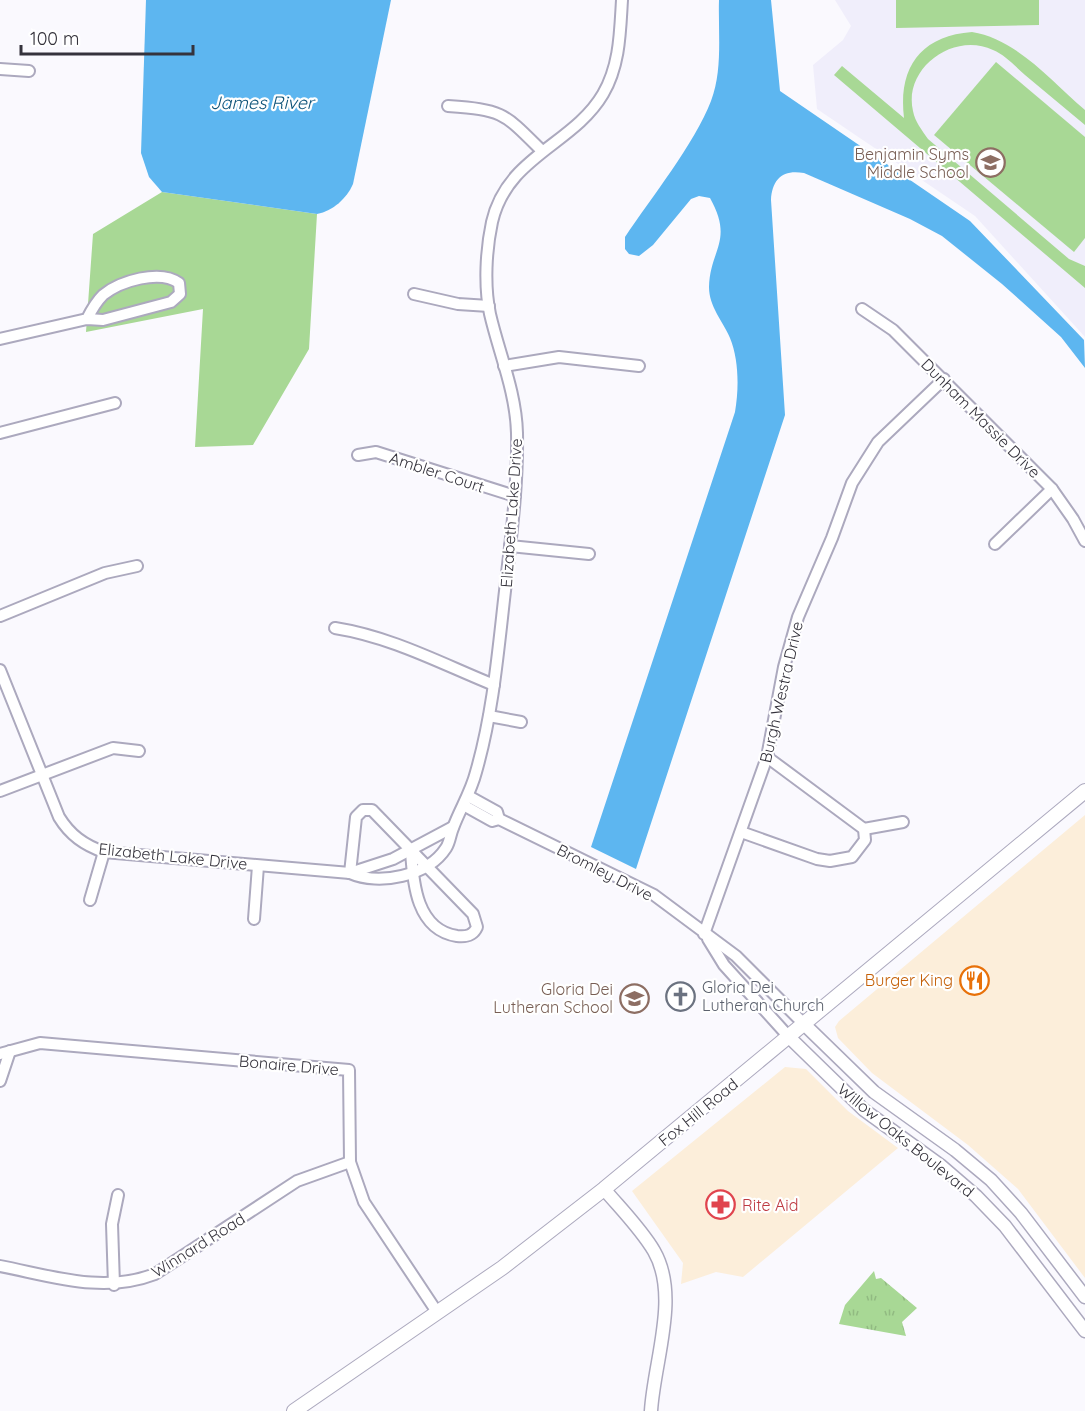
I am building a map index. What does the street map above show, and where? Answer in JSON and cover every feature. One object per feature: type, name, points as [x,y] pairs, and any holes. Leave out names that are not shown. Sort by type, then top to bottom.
[{"type":"main road","name":"Fox Hill Road","points":[[294,1411],[502,1268],[604,1189],[805,1025],[1085,790]]},
{"type":"street","name":"Elizabeth Lake Drive","points":[[0,670],[42,775],[67,829],[81,841],[104,852],[350,873],[364,880],[384,880],[412,872],[444,851],[453,827],[467,801],[489,717],[515,496],[517,431],[489,306],[488,265],[491,226],[497,201],[513,177],[589,112],[603,94],[618,52],[622,0]]},
{"type":"street","points":[[0,69],[28,71]]},
{"type":"street","points":[[448,106],[489,109],[504,115],[542,151]]},
{"type":"street","points":[[0,339],[87,319],[103,320],[171,302],[180,294],[179,283],[162,275],[126,284],[102,296],[87,319]]},
{"type":"street","points":[[414,294],[458,304],[489,306]]},
{"type":"street","name":"Dunham Massie Drive","points":[[862,309],[893,330],[1052,489],[1085,541]]},
{"type":"street","points":[[504,366],[559,357],[639,366]]},
{"type":"street","name":"Burgh Westra Drive","points":[[704,934],[767,757],[784,667],[798,617],[832,538],[852,483],[878,442],[945,380]]},
{"type":"street","points":[[0,433],[115,403]]},
{"type":"street","name":"Ambler Court","points":[[358,455],[376,452],[515,496]]},
{"type":"street","points":[[995,544],[1052,489]]},
{"type":"street","points":[[510,546],[589,554]]},
{"type":"street","points":[[0,616],[105,573],[137,566]]},
{"type":"street","points":[[335,628],[357,631],[412,649],[494,685]]},
{"type":"street","points":[[489,717],[521,722]]},
{"type":"street","points":[[0,791],[113,748],[139,750]]},
{"type":"street","points":[[767,757],[864,829],[903,822]]},
{"type":"street","name":"Bromley Drive","points":[[467,801],[492,821],[499,819],[654,895],[736,956],[805,1025]]},
{"type":"street","points":[[350,873],[355,822],[363,810],[375,812],[473,914],[477,927],[472,934],[464,936],[448,934],[432,924],[420,907],[412,872],[411,851]]},
{"type":"street","name":"Elizabeth Lake Drive","points":[[350,873],[411,851],[453,827]]},
{"type":"street","points":[[741,832],[830,861],[852,856],[865,840],[864,829]]},
{"type":"street","points":[[90,900],[104,852]]},
{"type":"street","points":[[255,919],[258,866]]},
{"type":"street","name":"Bromley Drive","points":[[704,934],[724,965],[789,1037]]},
{"type":"street","name":"Willow Oaks Boulevard","points":[[805,1025],[874,1092],[953,1149],[991,1180],[1021,1213],[1085,1297]]},
{"type":"street","name":"Willow Oaks Boulevard","points":[[789,1037],[843,1092],[884,1126],[940,1165],[976,1196],[1005,1226],[1085,1331]]},
{"type":"street","name":"Bonaire Drive","points":[[5,1053],[40,1043],[349,1070],[350,1162],[364,1202],[437,1312]]},
{"type":"street","points":[[0,1081],[5,1053]]},
{"type":"street","name":"Winnard Road","points":[[0,1266],[80,1282],[114,1284],[136,1281],[155,1274],[297,1181],[350,1162]]},
{"type":"street","points":[[604,1189],[647,1241],[664,1274],[666,1305],[651,1411]]},
{"type":"street","points":[[114,1284],[112,1224],[118,1195]]},
{"type":"shaded area","name":"Benjamin Syms Middle School","points":[[835,0],[1085,0],[1085,337],[975,216],[817,109],[813,65],[843,40],[851,26]]},
{"type":"shaded area","points":[[1085,815],[1085,1278],[1018,1189],[968,1145],[872,1073],[838,1038],[835,1027],[839,1021]]},
{"type":"shaded area","points":[[785,1067],[806,1069],[848,1111],[898,1148],[743,1277],[716,1272],[681,1284],[683,1263],[632,1191]]},
{"type":"green space","points":[[896,0],[1039,0],[1039,25],[896,28]]},
{"type":"green space","points":[[972,32],[1004,43],[1033,63],[1085,110],[1085,125],[1006,58],[978,45],[963,45],[948,50],[935,57],[924,68],[916,81],[912,95],[915,119],[928,139],[1069,259],[1085,266],[1085,288],[834,75],[842,66],[904,118],[905,84],[916,58],[939,40]]},
{"type":"green space","points":[[996,62],[1085,137],[1085,238],[1074,252],[934,135]]},
{"type":"green space","points":[[162,192],[317,214],[309,349],[253,445],[195,447],[203,309],[86,332],[93,234]]},
{"type":"green space","points":[[874,1271],[876,1279],[881,1278],[917,1308],[902,1322],[906,1336],[839,1324],[845,1305]]},
{"type":"water","name":"James River","points":[[146,0],[391,0],[353,184],[343,199],[329,210],[317,214],[162,192],[149,177],[141,153]]},
{"type":"water","points":[[719,0],[771,0],[780,91],[970,221],[1084,340],[1085,368],[1061,337],[1002,284],[942,236],[910,219],[804,173],[785,174],[776,181],[771,200],[785,415],[636,869],[591,847],[735,412],[738,384],[733,347],[710,294],[710,274],[719,244],[720,225],[710,198],[699,196],[691,199],[653,245],[639,256],[629,254],[625,249],[625,237],[684,152],[711,101],[719,64]]},
{"type":"place","name":"Benjamin Syms Middle School","points":[[990,163]]},
{"type":"place","name":"Burger King","points":[[974,980]]},
{"type":"place","name":"Gloria Dei Lutheran Church","points":[[681,996]]},
{"type":"place","name":"Gloria Dei Lutheran School","points":[[634,998]]},
{"type":"place","name":"Rite Aid","points":[[721,1205]]}]
